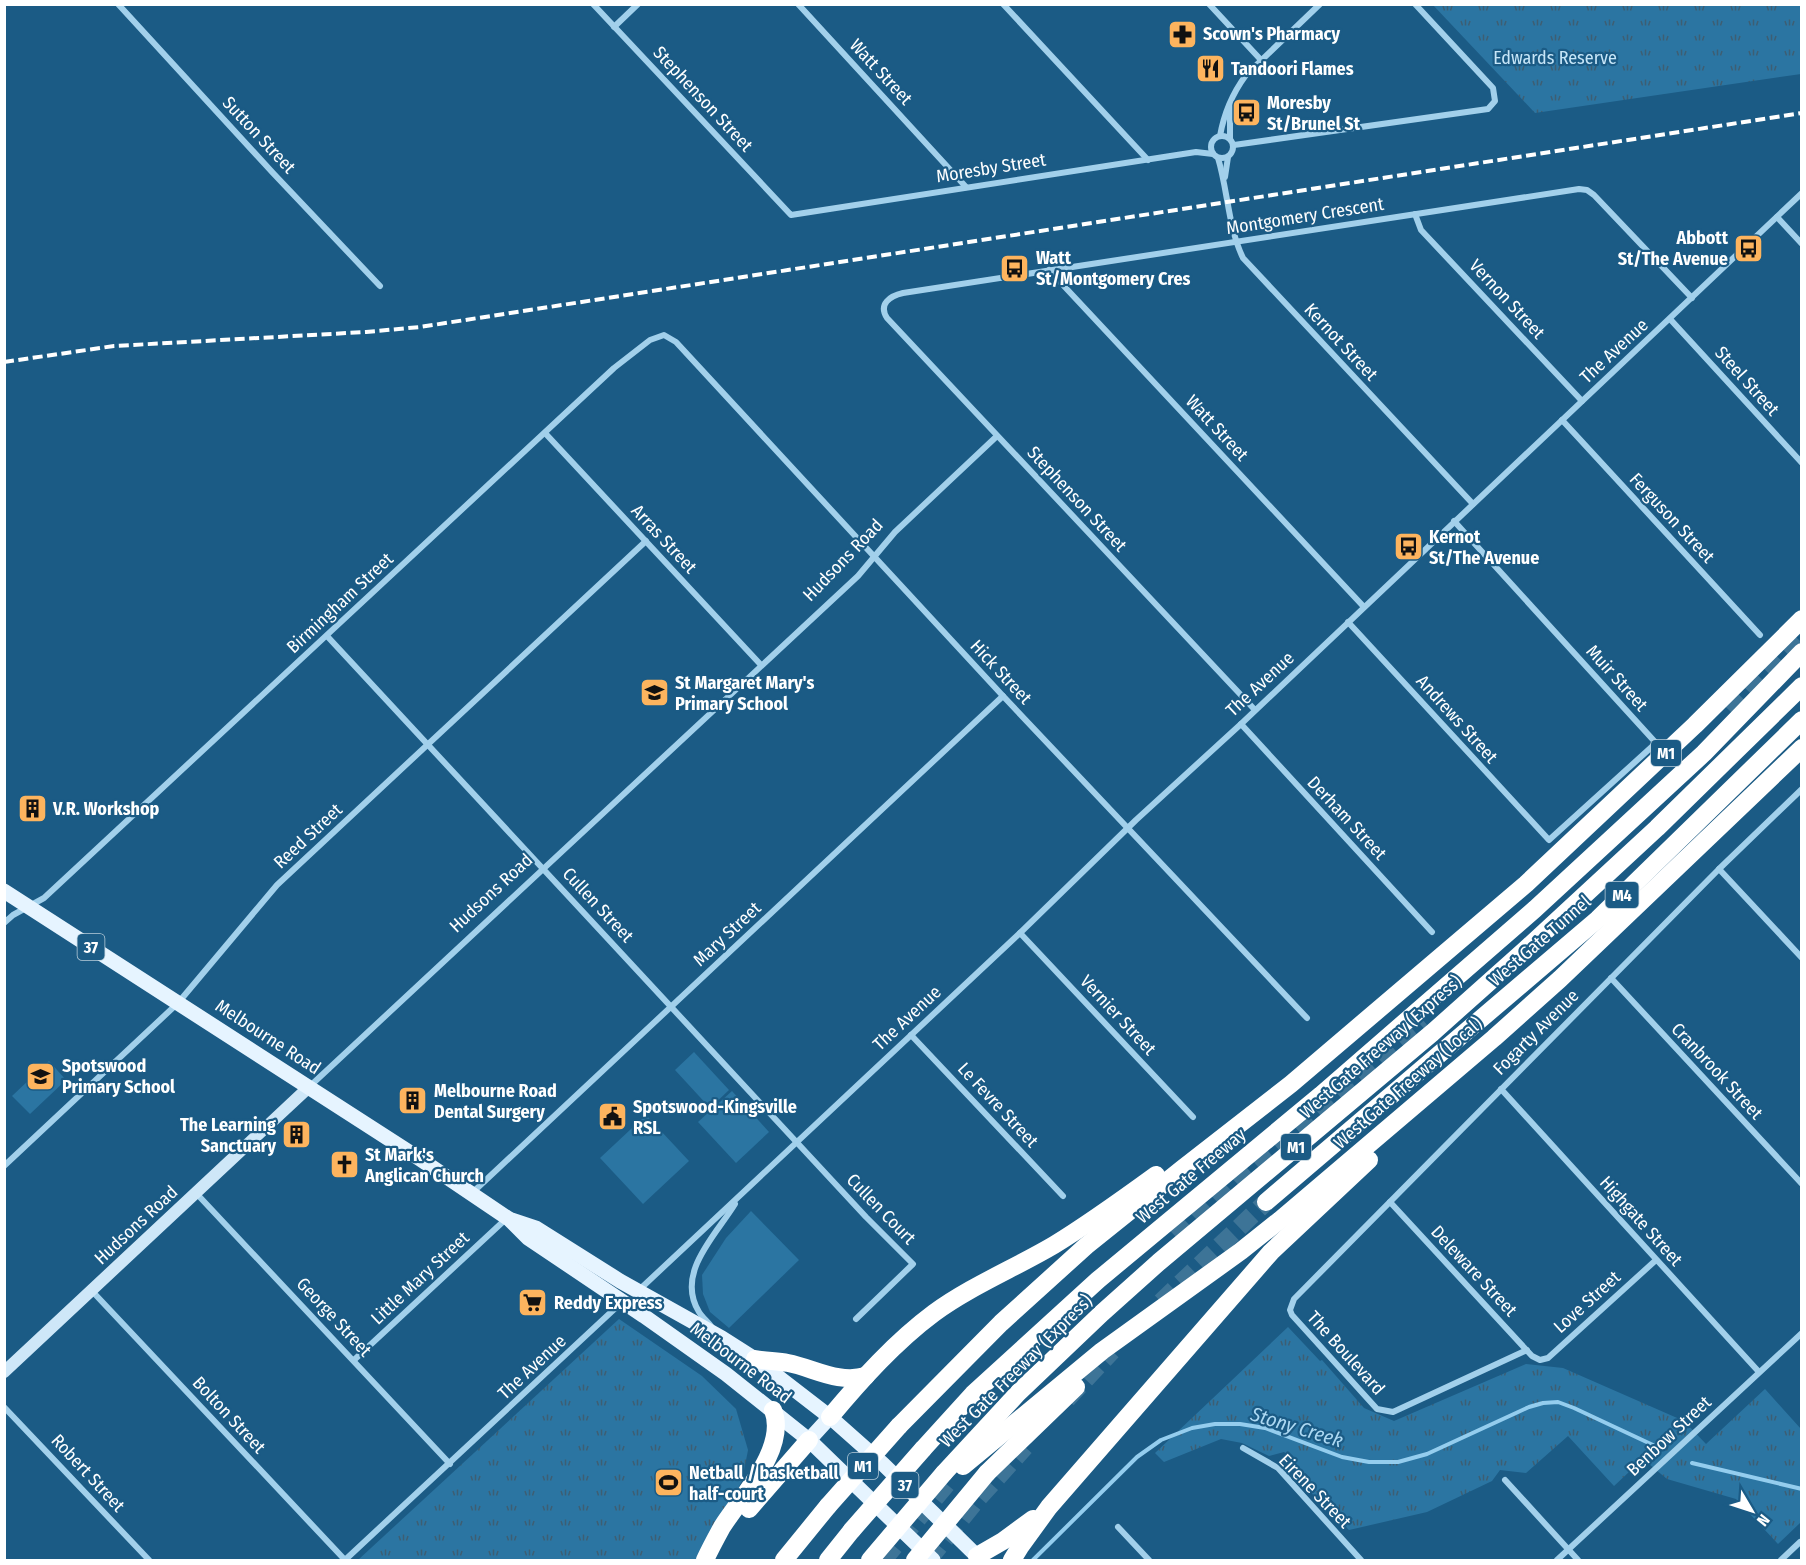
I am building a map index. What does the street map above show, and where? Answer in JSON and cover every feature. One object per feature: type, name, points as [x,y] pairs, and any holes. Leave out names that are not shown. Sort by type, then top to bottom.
[{"type":"highway","name":"M1","points":[[1604,847],[1657,778],[1802,620]]},
{"type":"highway","name":"M1","points":[[784,1560],[898,1426],[1001,1323],[1086,1246],[1291,1084],[1526,884],[1617,801],[1802,620]]},
{"type":"highway","name":"M1","points":[[1604,847],[1704,753],[1802,652]]},
{"type":"highway","name":"West Gate Freeway (Express)","points":[[945,1476],[1018,1393],[1126,1291],[1208,1219],[1423,1040],[1525,950],[1657,828],[1802,686]]},
{"type":"highway","name":"West Gate Tunnel","points":[[1266,1202],[1598,919],[1802,720]]},
{"type":"highway","name":"West Gate Freeway (Local)","points":[[870,1560],[908,1514],[945,1476],[1102,1351],[1281,1220],[1494,1038],[1560,979],[1802,748]]},
{"type":"highway","name":"West Gate Freeway","points":[[828,1560],[922,1449],[973,1394],[1051,1322],[1428,1004],[1604,847]]},
{"type":"highway","points":[[830,1417],[866,1376],[907,1335],[935,1313],[988,1280],[1053,1246],[1107,1211],[1380,1009]]},
{"type":"highway","points":[[1012,1560],[1049,1507],[1271,1252],[1494,1038]]},
{"type":"highway","points":[[915,1560],[987,1473],[1060,1400],[1209,1273]]},
{"type":"highway","points":[[755,1359],[788,1363],[841,1378],[854,1379],[866,1376]]},
{"type":"highway","points":[[705,1560],[722,1527],[763,1466],[777,1428],[773,1410]]},
{"type":"highway","points":[[710,1560],[758,1497],[809,1440]]},
{"type":"highway","points":[[977,1559],[1049,1507]]},
{"type":"main road","name":"Melbourne Road","points":[[4,891],[472,1194],[508,1219],[528,1238],[698,1355],[773,1410],[809,1440],[933,1560]]},
{"type":"main road","name":"Melbourne Road","points":[[508,1219],[536,1228],[722,1338],[755,1359],[830,1417]]},
{"type":"main road","points":[[809,1440],[830,1417]]},
{"type":"main road","name":"37","points":[[830,1417],[883,1464],[977,1559]]},
{"type":"street","name":"Sutton Street","points":[[118,4],[380,286]]},
{"type":"street","name":"Stephenson Street","points":[[593,4],[791,215]]},
{"type":"street","points":[[614,27],[638,4]]},
{"type":"street","name":"Watt Street","points":[[798,4],[966,187]]},
{"type":"street","points":[[1003,4],[1148,160]]},
{"type":"street","points":[[1209,4],[1261,60]]},
{"type":"street","points":[[1220,136],[1223,117],[1236,88],[1261,60],[1320,4]]},
{"type":"street","points":[[1220,136],[1232,142],[1488,109],[1495,101],[1493,88],[1415,4]]},
{"type":"street","points":[[1220,136],[1214,139],[1211,146],[1216,156],[1228,157],[1233,152],[1230,101]]},
{"type":"street","name":"Moresby Street","points":[[791,215],[1148,160],[1196,152],[1211,146]]},
{"type":"street","name":"Moresby Street","points":[[1196,152],[1216,156]]},
{"type":"street","name":"Kernot Street","points":[[1216,156],[1225,180],[1235,241],[1243,258],[1473,504]]},
{"type":"street","name":"Kernot Street","points":[[1225,180],[1228,157]]},
{"type":"street","name":"Montgomery Crescent","points":[[884,305],[886,300],[894,295],[1579,189],[1587,190],[1594,195],[1692,298]]},
{"type":"street","name":"The Avenue","points":[[345,1560],[622,1302],[740,1196],[1020,933],[1127,828],[1802,194]]},
{"type":"street","name":"Vernon Street","points":[[1415,214],[1421,230],[1582,401]]},
{"type":"street","points":[[1777,217],[1802,244]]},
{"type":"street","name":"Watt Street","points":[[1049,270],[1364,607]]},
{"type":"street","name":"Stephenson Street","points":[[884,305],[887,318],[1255,710]]},
{"type":"street","name":"Steel Street","points":[[1670,319],[1802,464]]},
{"type":"street","name":"Birmingham Street","points":[[4,923],[13,915],[44,898],[633,351],[650,340],[664,335],[676,342]]},
{"type":"street","name":"Hick Street","points":[[676,342],[1003,696],[1307,1018]]},
{"type":"street","name":"Ferguson Street","points":[[1562,420],[1760,635]]},
{"type":"street","name":"Arras Street","points":[[545,432],[761,665]]},
{"type":"street","name":"Hudsons Road","points":[[4,1372],[858,576],[895,532],[997,436]]},
{"type":"street","name":"Muir Street","points":[[1454,521],[1656,743],[1549,840],[1544,837]]},
{"type":"street","name":"Reed Street","points":[[4,1166],[178,1003],[277,885],[646,542]]},
{"type":"street","name":"Andrews Street","points":[[1348,622],[1544,837]]},
{"type":"street","name":"Cullen Street","points":[[327,636],[797,1142]]},
{"type":"street","name":"Mary Street","points":[[472,1194],[1003,696]]},
{"type":"street","name":"Derham Street","points":[[1240,724],[1432,932]]},
{"type":"street","name":"Fogarty Avenue","points":[[1294,1299],[1719,869],[1802,789]]},
{"type":"street","points":[[1719,869],[1802,958]]},
{"type":"street","name":"Vernier Street","points":[[1020,933],[1193,1117]]},
{"type":"street","name":"Cranbrook Street","points":[[1611,978],[1802,1184]]},
{"type":"street","name":"Le Fevre Street","points":[[910,1035],[1063,1196]]},
{"type":"street","name":"Highgate Street","points":[[1501,1089],[1759,1372]]},
{"type":"street","name":"Cullen Court","points":[[797,1142],[913,1264],[856,1319]]},
{"type":"street","name":"George Street","points":[[196,1193],[450,1464]]},
{"type":"street","name":"The Avenue","points":[[722,1338],[699,1311],[692,1292],[692,1275],[702,1251],[722,1226],[740,1196]]},
{"type":"street","name":"Deleware Street","points":[[1390,1202],[1536,1359]]},
{"type":"street","name":"Little Mary Street","points":[[354,1360],[508,1219]]},
{"type":"street","name":"Love Street","points":[[1536,1359],[1548,1358],[1656,1260]]},
{"type":"street","name":"Bolton Street","points":[[92,1291],[345,1560]]},
{"type":"street","name":"The Boulevard","points":[[1294,1299],[1290,1310],[1292,1316],[1377,1409],[1382,1411],[1393,1412],[1527,1350]]},
{"type":"street","name":"Benbow Street","points":[[1557,1560],[1802,1333]]},
{"type":"street","name":"Robert Street","points":[[4,1407],[149,1560]]},
{"type":"street","name":"Eirene Street","points":[[1243,1448],[1278,1468],[1361,1560]]},
{"type":"street","points":[[1505,1480],[1578,1560]]},
{"type":"street","points":[[1118,1527],[1149,1560]]},
{"type":"street","points":[[1780,1560],[1800,1542]]},
{"type":"green space","name":"Edwards Reserve","points":[[1433,5],[1801,5],[1801,74],[1535,113]]},
{"type":"green space","points":[[694,1052],[729,1090],[710,1108],[675,1070]]},
{"type":"green space","points":[[49,1061],[66,1080],[30,1114],[12,1096]]},
{"type":"green space","points":[[732,1091],[769,1132],[736,1163],[698,1122]]},
{"type":"green space","points":[[646,1115],[689,1161],[643,1204],[600,1158]]},
{"type":"green space","points":[[751,1211],[799,1260],[729,1328],[710,1312],[703,1294],[702,1275],[726,1238]]},
{"type":"green space","points":[[619,1319],[702,1376],[736,1409],[748,1450],[742,1481],[698,1560],[358,1560]]},
{"type":"green space","points":[[1288,1327],[1320,1361],[1322,1360],[1364,1408],[1394,1421],[1526,1364],[1563,1368],[1684,1421],[1706,1444],[1765,1389],[1801,1429],[1801,1524],[1778,1544],[1736,1499],[1667,1479],[1643,1459],[1614,1486],[1568,1436],[1526,1473],[1500,1470],[1492,1481],[1427,1512],[1349,1530],[1296,1478],[1291,1457],[1284,1452],[1269,1456],[1242,1443],[1221,1439],[1164,1462],[1155,1453]]},
{"type":"waterway","name":"Stony Creek","points":[[1033,1560],[1137,1457],[1161,1440],[1192,1428],[1215,1424],[1240,1424],[1265,1428],[1342,1457],[1369,1462],[1398,1462],[1427,1454],[1529,1407],[1558,1402],[1653,1445]]},
{"type":"waterway","name":"Stony Creek","points":[[1692,1463],[1802,1489]]},
{"type":"tunnel","points":[[1731,712],[1802,638]]},
{"type":"tunnel","points":[[1177,1238],[1247,1169],[1422,1019]]},
{"type":"tunnel","points":[[1161,1302],[1266,1202]]},
{"type":"tunnel","points":[[1067,1399],[1112,1351]]},
{"type":"tunnel","points":[[928,1560],[975,1502],[1025,1447]]},
{"type":"tunnel","points":[[883,1560],[951,1479]]},
{"type":"railway","points":[[4,362],[114,346],[420,327],[1802,113]]},
{"type":"place","name":"Scown's Pharmacy","points":[[1182,34]]},
{"type":"place","name":"Tandoori Flames","points":[[1210,69]]},
{"type":"place","name":"Moresby St/Brunel St","points":[[1246,113]]},
{"type":"place","name":"Abbott St/The Avenue","points":[[1749,248]]},
{"type":"place","name":"Watt St/Montgomery Cres","points":[[1015,268]]},
{"type":"place","name":"Kernot St/The Avenue","points":[[1408,547]]},
{"type":"place","name":"St Margaret Mary's Primary School","points":[[654,693]]},
{"type":"place","name":"V.R. Workshop","points":[[32,809]]},
{"type":"place","name":"Spotswood Primary School","points":[[41,1076]]},
{"type":"place","name":"Melbourne Road Dental Surgery","points":[[413,1101]]},
{"type":"place","name":"Spotswood-Kingsville RSL","points":[[612,1117]]},
{"type":"place","name":"The Learning Sanctuary","points":[[297,1135]]},
{"type":"place","name":"St Mark's Anglican Church","points":[[344,1165]]},
{"type":"place","name":"Reddy Express","points":[[533,1303]]},
{"type":"place","name":"Netball / basketball half-court","points":[[668,1483]]}]
